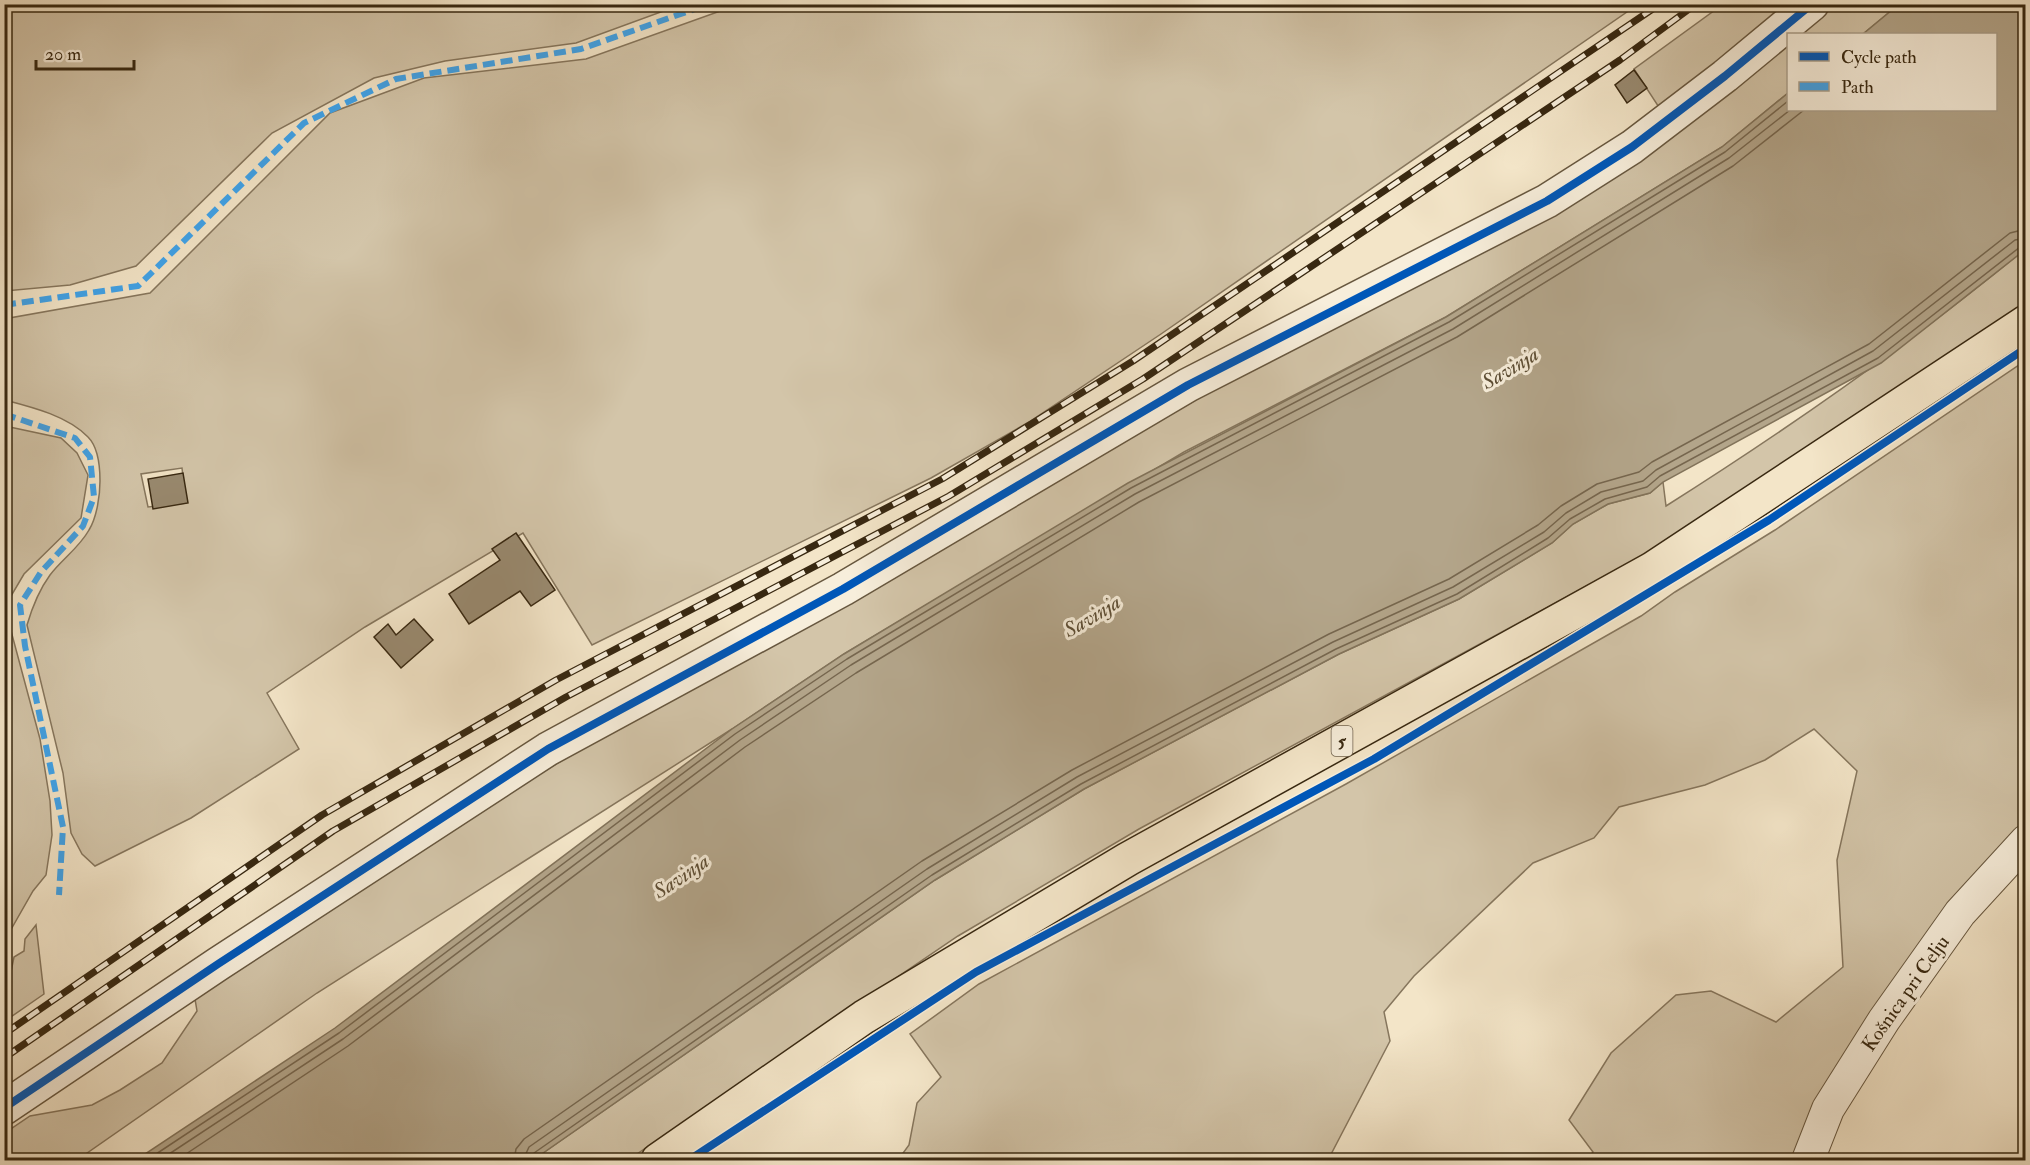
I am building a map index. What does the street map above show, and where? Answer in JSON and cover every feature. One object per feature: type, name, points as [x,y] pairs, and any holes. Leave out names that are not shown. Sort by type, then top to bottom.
[{"type":"main road","name":"5","points":[[658,1161],[864,1017],[1118,865],[1652,569],[2025,322]]},
{"type":"street","points":[[4,1108],[218,964],[548,748],[843,589],[1188,385],[1547,201],[1632,147],[1725,76],[1812,4]]},
{"type":"street","name":"Košnica pri Celju","points":[[1808,1161],[1828,1109],[1884,1020],[1960,913],[2025,841]]},
{"type":"shaded area","points":[[5,4],[680,5],[576,43],[445,61],[374,78],[272,133],[136,266],[70,285],[5,291]]},
{"type":"shaded area","points":[[737,5],[1637,5],[1161,334],[1029,422],[931,478],[592,645],[523,533],[365,627],[267,693],[299,749],[191,818],[95,866],[82,854],[71,833],[63,773],[27,625],[36,599],[46,581],[92,525],[99,493],[98,458],[92,441],[70,423],[49,413],[5,400],[4,319],[150,293],[330,113],[424,78],[586,59]],"holes":[[[182,468],[186,503],[148,507],[141,474]]]},
{"type":"shaded area","points":[[1722,5],[1798,5],[1662,112],[1634,69]]},
{"type":"shaded area","points":[[1825,5],[1898,5],[1864,33],[1790,33]]},
{"type":"shaded area","points":[[1787,36],[1787,94],[1722,147],[1446,317],[1184,452],[844,654],[732,729],[317,993],[77,1160],[5,1160],[5,1133],[30,1116],[92,1105],[162,1063],[197,1011],[195,999],[339,900],[486,807],[635,717],[786,630],[1243,373],[1443,255]]},
{"type":"shaded area","points":[[2025,249],[2025,304],[1653,550],[1139,829],[958,936],[628,1160],[533,1160],[935,880],[1084,789],[1339,654],[1459,599],[1552,543],[1573,524],[1608,504],[1650,493],[1663,482],[1666,506],[1759,446],[1850,383],[1938,318]]},
{"type":"shaded area","points":[[2025,361],[2025,832],[1800,1160],[1587,1160],[1593,1152],[1569,1120],[1611,1053],[1676,995],[1711,991],[1776,1022],[1843,967],[1837,860],[1857,771],[1814,729],[1765,760],[1705,785],[1619,807],[1594,838],[1533,863],[1414,976],[1384,1012],[1390,1041],[1328,1160],[898,1160],[909,1145],[917,1103],[941,1077],[910,1034],[979,984],[1346,784],[1641,616],[1675,592],[1775,530]]},
{"type":"shaded area","points":[[5,426],[61,438],[77,453],[88,475],[81,518],[24,574],[11,596],[7,616],[40,739],[50,801],[52,835],[46,875],[33,891],[5,940]]},
{"type":"shaded area","points":[[36,925],[44,994],[5,1021],[5,1001],[14,957],[24,951],[25,939]]},
{"type":"water","name":"Savinja","points":[[1898,5],[2025,5],[2026,249],[1881,363],[1663,482],[1650,493],[1608,504],[1573,524],[1552,543],[1459,599],[1339,654],[1084,789],[935,880],[533,1160],[136,1160],[335,1028],[732,729],[844,654],[1128,483],[1446,317],[1722,147],[1787,94],[1787,111],[1997,111],[1997,33],[1864,33]]},
{"type":"building","points":[[1634,70],[1647,88],[1627,103],[1615,85]]},
{"type":"building","points":[[183,473],[188,503],[153,509],[148,479]]},
{"type":"building","points":[[516,533],[555,590],[531,606],[520,591],[469,624],[449,594],[500,560],[492,549]]},
{"type":"building","points":[[414,619],[433,640],[401,668],[374,637],[388,624],[396,635]]},
{"type":"railway","points":[[4,1034],[322,815],[556,680],[942,479],[1133,361],[1660,4]]},
{"type":"railway","points":[[4,1058],[333,831],[566,697],[949,496],[1143,379],[1620,60],[1696,4]]},
{"type":"marked path","points":[[4,305],[138,286],[304,123],[396,79],[581,49],[709,4]]},
{"type":"marked path","points":[[4,414],[75,438],[90,457],[94,497],[83,526],[41,572],[20,605],[25,646],[63,827],[59,895]]},
{"type":"cycle path","points":[[4,1108],[218,964],[548,749],[843,589],[1188,385],[1547,201],[1632,147],[1725,76],[1812,4]]},
{"type":"cycle path","points":[[689,1160],[976,972],[1374,759],[1769,520],[2026,348]]}]
